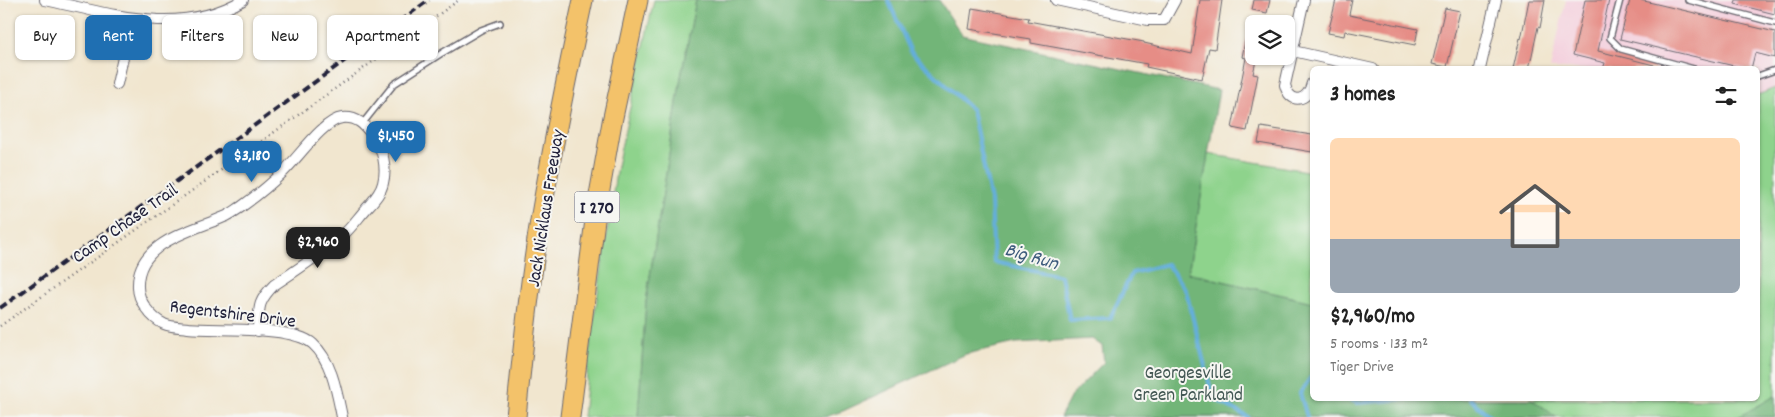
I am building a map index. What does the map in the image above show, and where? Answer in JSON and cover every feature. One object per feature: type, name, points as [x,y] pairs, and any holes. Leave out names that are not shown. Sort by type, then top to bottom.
[{"type":"highway","name":"Jack Nicklaus Freeway","points":[[516,417],[528,305],[541,211],[583,0]]},
{"type":"highway","name":"I 270","points":[[570,417],[596,212],[612,122],[638,0]]},
{"type":"street","points":[[45,0],[118,15]]},
{"type":"street","points":[[152,20],[188,20],[212,14],[244,0]]},
{"type":"street","points":[[1056,0],[1148,20],[1164,20],[1175,0]]},
{"type":"street","points":[[1295,42],[1304,0]]},
{"type":"street","points":[[1481,66],[1496,0]]},
{"type":"street","points":[[1295,52],[1358,66]]},
{"type":"street","points":[[1317,66],[1319,58]]},
{"type":"street","points":[[118,84],[123,60]]},
{"type":"street","points":[[1289,65],[1284,85],[1287,92],[1292,97],[1299,99],[1306,96],[1310,91]]},
{"type":"street","name":"Regentshire Drive","points":[[342,417],[333,381],[325,360],[313,344],[296,335],[258,331],[201,329],[164,324],[150,313],[140,299],[138,289],[141,267],[144,260],[156,249],[185,233],[227,216],[254,198],[283,173],[330,122],[341,118],[354,118],[363,123]]},
{"type":"street","points":[[258,331],[259,306],[265,294],[274,285],[343,235],[376,198],[383,183],[384,160],[376,141],[363,123]]},
{"type":"lane","points":[[1620,0],[1610,38],[1621,49],[1683,66]]},
{"type":"lane","points":[[1688,0],[1775,22]]},
{"type":"lane","points":[[363,123],[394,84],[481,30],[500,23]]},
{"type":"lane","points":[[1760,75],[1775,70]]},
{"type":"path","name":"Camp Chase Trail","points":[[0,326],[459,0]]},
{"type":"shaded area","points":[[1566,0],[1775,0],[1775,88],[1760,94],[1760,66],[1551,66]]},
{"type":"green space","points":[[654,0],[696,0],[681,77],[646,302],[638,417],[583,417],[589,352],[617,166]]},
{"type":"green space","name":"Georgesville Green Parkland","points":[[696,0],[939,0],[962,35],[1219,90],[1188,273],[1310,302],[1310,401],[1535,401],[1556,417],[1060,417],[1071,396],[1104,362],[1102,346],[1092,339],[1016,343],[966,354],[843,411],[825,417],[638,417],[646,302],[681,77]]},
{"type":"green space","points":[[1775,88],[1775,417],[1146,417],[1310,399],[1310,401],[1760,401],[1760,94]]},
{"type":"green space","points":[[1208,154],[1310,172],[1310,302],[1188,273]]},
{"type":"green space","points":[[1775,396],[1775,417],[1738,417]]},
{"type":"building","points":[[1200,0],[1222,0],[1215,49],[1209,48],[1202,79],[1146,67],[1147,64],[1031,43],[1031,39],[969,29],[972,8],[1029,18],[1028,21],[1144,42],[1192,54]]},
{"type":"building","points":[[1254,0],[1270,0],[1267,13],[1252,10]]},
{"type":"building","points":[[1336,0],[1352,0],[1349,15],[1418,29],[1415,45],[1345,31],[1344,36],[1328,33]]},
{"type":"building","points":[[1529,0],[1545,0],[1530,66],[1514,66]]},
{"type":"building","points":[[1585,0],[1609,0],[1598,51],[1654,66],[1604,66],[1605,63],[1573,55]]},
{"type":"building","points":[[1630,0],[1640,0],[1775,32],[1775,58],[1755,53],[1752,66],[1734,66],[1620,39]]},
{"type":"building","points":[[1736,0],[1775,0],[1775,14],[1735,4]]},
{"type":"building","points":[[1445,8],[1460,11],[1447,66],[1432,64]]},
{"type":"building","points":[[1245,42],[1245,58],[1242,57]]},
{"type":"building","points":[[1245,63],[1245,65],[1255,65],[1253,74],[1258,75],[1247,131],[1232,128]]},
{"type":"building","points":[[1261,127],[1310,135],[1310,152],[1258,143]]},
{"type":"waterway","name":"Big Run","points":[[888,0],[911,52],[972,110],[991,201],[994,262],[1061,276],[1070,320],[1110,318],[1132,273],[1167,264],[1186,291],[1213,398],[1248,417]]},
{"type":"waterway","name":"Big Run","points":[[1307,417],[1300,393],[1310,378]]},
{"type":"waterway","name":"Big Run","points":[[1353,401],[1357,403],[1380,401]]},
{"type":"waterway","name":"Big Run","points":[[1472,401],[1491,417]]},
{"type":"railway","points":[[0,308],[429,0]]}]
